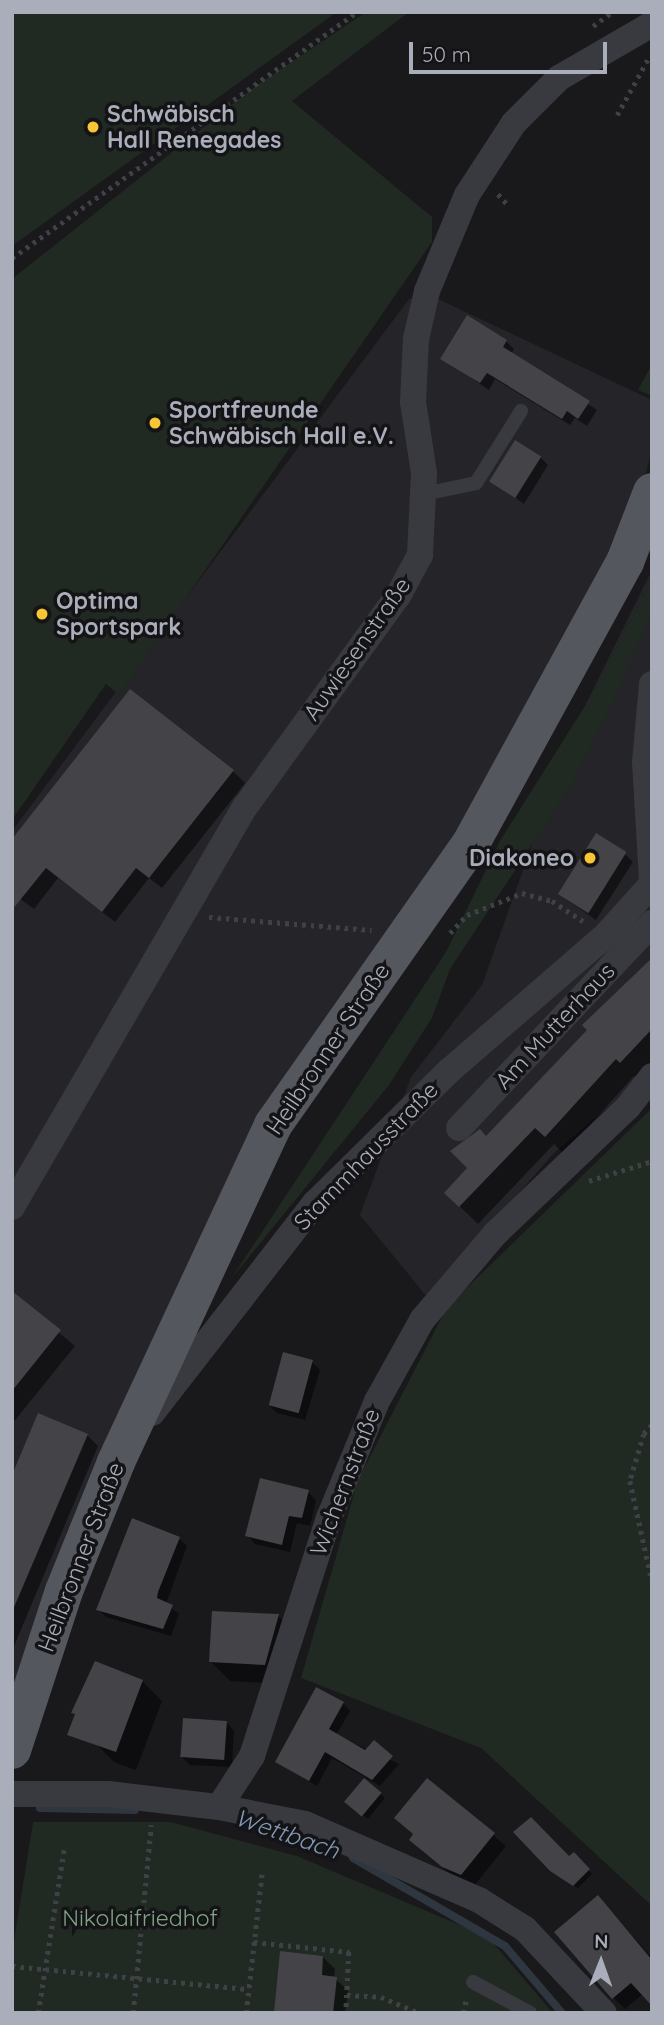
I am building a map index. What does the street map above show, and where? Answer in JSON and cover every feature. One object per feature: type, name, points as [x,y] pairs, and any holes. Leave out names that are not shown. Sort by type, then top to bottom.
[{"type":"main road","name":"Heilbronner Straße","points":[[12,1750],[64,1591],[116,1462],[273,1125],[470,845],[625,562],[652,492]]},
{"type":"street","name":"Auwiesenstraße","points":[[12,1207],[116,1036],[245,807],[398,596],[420,555],[424,494],[413,402],[416,339],[427,291],[467,195],[514,123],[559,78],[652,24]]},
{"type":"street","name":"Stammhausstraße","points":[[116,1462],[315,1203],[449,1072],[606,935],[652,882],[645,762],[652,684]]},
{"type":"street","name":"Am Mutterhaus","points":[[459,1128],[652,923]]},
{"type":"street","name":"Wichernstraße","points":[[219,1807],[252,1756],[329,1518],[377,1401],[422,1320],[495,1234],[538,1196],[628,1107],[652,1076]]},
{"type":"street","points":[[12,1794],[108,1794],[219,1807],[305,1824],[479,1899],[525,1929],[604,2013]]},
{"type":"lane","points":[[424,494],[476,483],[521,411]]},
{"type":"lane","points":[[472,1982],[530,2013]]},
{"type":"path","points":[[12,258],[357,12]]},
{"type":"path","points":[[447,936],[467,915],[522,894],[552,901],[606,935]]},
{"type":"path","points":[[185,910],[219,920],[377,930]]},
{"type":"path","points":[[583,1182],[652,1161]]},
{"type":"path","points":[[652,1425],[644,1434],[630,1481],[652,1581]]},
{"type":"path","points":[[133,2013],[151,1831]]},
{"type":"path","points":[[38,2013],[64,1848]]},
{"type":"path","points":[[246,2013],[262,1873]]},
{"type":"path","points":[[254,1942],[349,1952],[346,2013]]},
{"type":"path","points":[[12,1966],[247,1989]]},
{"type":"path","points":[[347,1995],[381,1997],[419,2013]]},
{"type":"shaded area","points":[[409,299],[438,299],[652,400],[652,448],[625,562],[273,1125],[12,1742],[12,831]]},
{"type":"shaded area","name":"Diakoneo","points":[[652,570],[652,1070],[555,1152],[427,1297],[360,1215],[411,1077],[482,985],[573,730]]},
{"type":"green space","name":"Schwäbisch Hall Renegades","points":[[12,12],[337,12],[12,246]]},
{"type":"green space","name":"Sportfreunde Schwäbisch Hall e.V.","points":[[366,12],[409,12],[292,101],[432,217],[432,242],[119,695],[106,684],[12,820],[12,279],[253,88]]},
{"type":"green space","points":[[652,364],[652,396],[638,390]]},
{"type":"green space","points":[[652,580],[652,612],[609,712],[572,784],[450,969],[432,1018],[389,1085],[231,1279],[446,952],[500,841],[595,690]]},
{"type":"green space","points":[[652,1108],[652,1906],[481,1748],[301,1678],[358,1480],[447,1307]]},
{"type":"green space","name":"Nikolaifriedhof","points":[[33,1822],[171,1822],[297,1856],[488,1937],[553,2013],[12,2013],[12,1953]]},
{"type":"building","points":[[467,315],[507,340],[503,347],[590,401],[578,419],[567,411],[562,419],[487,373],[480,383],[440,359]]},
{"type":"building","points":[[515,440],[541,456],[515,498],[489,482]]},
{"type":"building","points":[[130,689],[234,770],[149,878],[136,868],[102,912],[46,868],[12,910],[12,839]]},
{"type":"building","points":[[596,833],[627,852],[588,913],[558,894]]},
{"type":"building","points":[[652,958],[652,1029],[620,1063],[616,1059],[545,1137],[535,1128],[459,1207],[444,1193],[467,1168],[450,1151],[480,1129],[486,1136],[587,1030],[582,1025]]},
{"type":"building","points":[[12,1291],[61,1330],[12,1391]]},
{"type":"building","points":[[283,1352],[313,1360],[299,1413],[269,1405]]},
{"type":"building","points":[[38,1413],[88,1434],[12,1612],[12,1475]]},
{"type":"building","points":[[260,1478],[309,1490],[302,1518],[289,1516],[282,1545],[245,1536]]},
{"type":"building","points":[[132,1518],[180,1537],[158,1592],[157,1598],[173,1605],[163,1629],[96,1610]]},
{"type":"building","points":[[212,1611],[279,1614],[265,1665],[209,1662]]},
{"type":"building","points":[[95,1661],[143,1680],[116,1752],[67,1735],[75,1714],[71,1713]]},
{"type":"building","points":[[316,1687],[344,1702],[329,1729],[365,1750],[374,1740],[393,1756],[372,1780],[325,1752],[309,1781],[275,1762]]},
{"type":"building","points":[[183,1718],[227,1721],[224,1760],[180,1757]]},
{"type":"building","points":[[364,1778],[382,1793],[362,1817],[344,1802]]},
{"type":"building","points":[[427,1778],[495,1833],[461,1875],[442,1867],[409,1840],[413,1834],[394,1818]]},
{"type":"building","points":[[531,1817],[569,1856],[574,1852],[590,1869],[573,1886],[550,1871],[513,1832]]},
{"type":"building","points":[[598,1895],[652,1960],[652,2006],[631,1983],[612,1999],[554,1932]]},
{"type":"building","points":[[280,1951],[323,1956],[322,1975],[337,1977],[333,2013],[274,2013]]},
{"type":"waterway","name":"Wettbach","points":[[40,1808],[135,1810]]},
{"type":"waterway","name":"Wettbach","points":[[353,1858],[505,1946],[562,2013]]},
{"type":"place","name":"Schwäbisch Hall Renegades","points":[[93,127]]},
{"type":"place","name":"Sportfreunde Schwäbisch Hall e.V.","points":[[155,423]]},
{"type":"place","name":"Optima Sportspark","points":[[42,614]]},
{"type":"place","name":"Diakoneo","points":[[590,858]]}]
